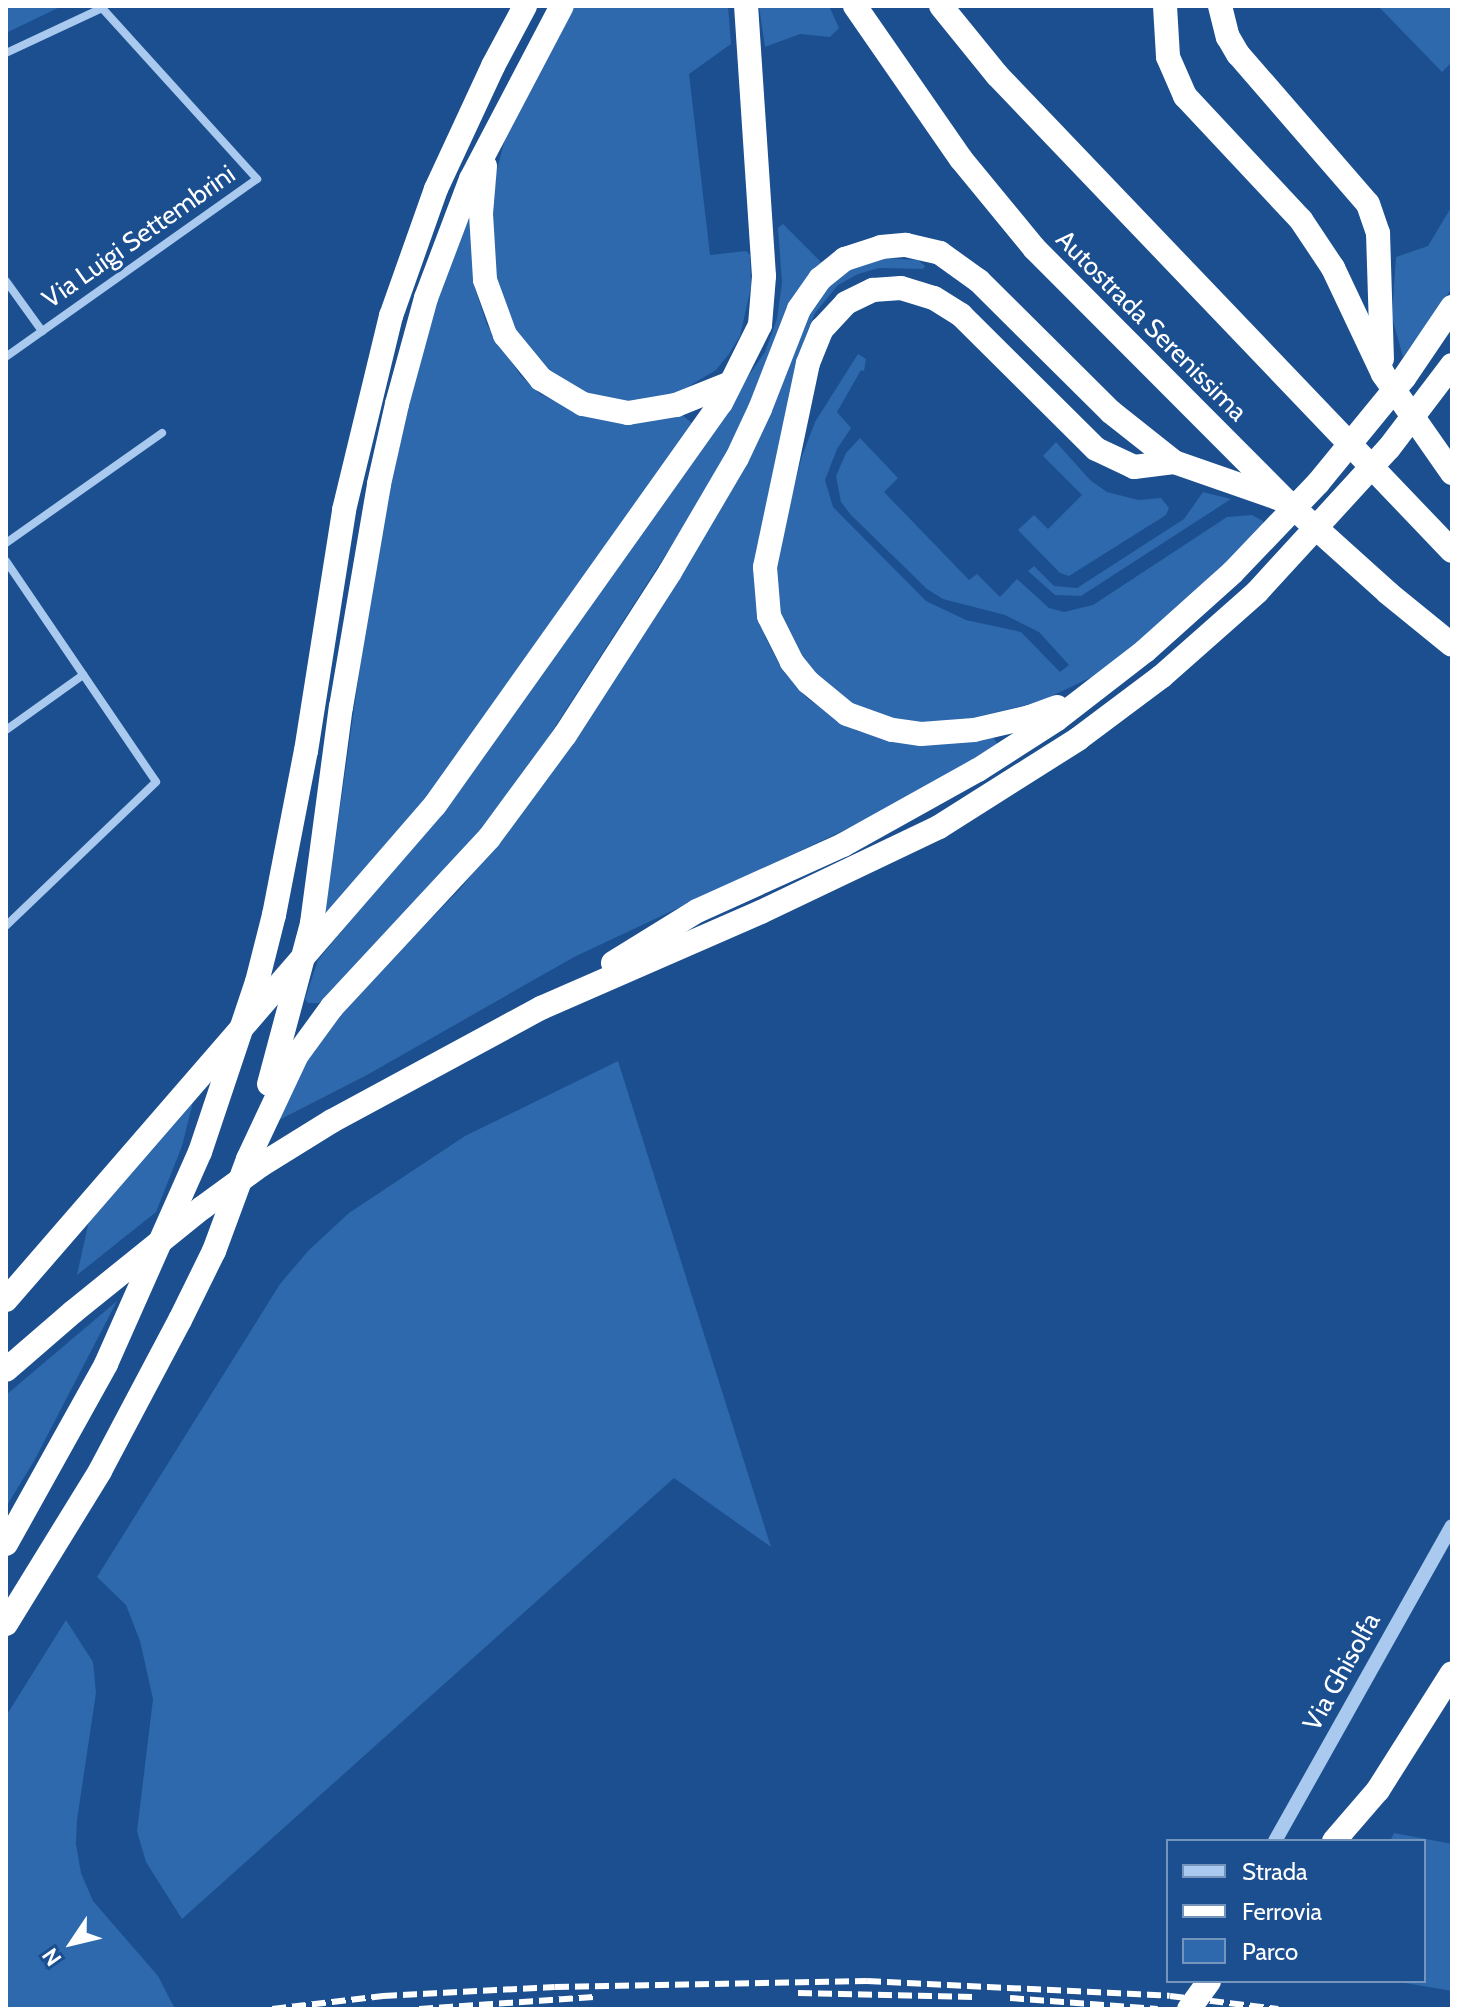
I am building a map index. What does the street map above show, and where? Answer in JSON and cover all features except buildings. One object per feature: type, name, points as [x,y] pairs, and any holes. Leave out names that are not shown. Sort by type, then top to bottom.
[{"type":"highway","points":[[6,1544],[106,1364],[200,1152],[257,982],[274,915],[306,751],[344,510],[391,316],[436,189],[525,6]]},
{"type":"highway","points":[[6,1624],[100,1471],[180,1320],[214,1251],[248,1159],[290,1015],[312,923],[343,693],[379,484],[397,404],[443,247],[488,147],[562,6]]},
{"type":"highway","points":[[6,1300],[337,922],[435,805],[490,732],[721,403],[760,325],[764,276],[746,6]]},
{"type":"highway","name":"Autostrada Serenissima","points":[[855,6],[961,159],[1034,248],[1286,501],[1388,593],[1452,645]]},
{"type":"highway","points":[[941,6],[1017,97],[1452,551]]},
{"type":"highway","points":[[1165,6],[1168,57],[1185,96],[1301,220],[1333,268],[1383,374],[1452,473]]},
{"type":"highway","points":[[1220,6],[1228,37],[1238,54],[1368,204],[1378,233],[1383,374]]},
{"type":"highway","points":[[488,147],[481,203],[485,280],[505,335],[541,379],[560,394],[583,404],[628,413],[676,405],[728,384]]},
{"type":"highway","points":[[248,1159],[311,1033],[479,849],[524,794],[565,735],[670,572],[737,458],[799,309],[820,279],[834,267],[865,251],[906,245],[940,253],[958,262],[1111,412],[1174,462],[1286,501]]},
{"type":"highway","points":[[1100,686],[1017,721],[974,730],[921,734],[868,724],[847,714],[808,682],[779,639],[769,616],[764,590],[769,537],[812,353],[822,329],[846,303],[888,287],[916,292],[934,298],[961,315],[1096,449],[1134,467],[1174,462]]},
{"type":"highway","points":[[6,1370],[73,1312],[214,1200],[332,1121],[541,1008],[697,911],[910,811],[1021,744],[1100,686],[1191,612],[1233,572],[1354,440],[1452,307]]},
{"type":"highway","points":[[541,1008],[761,912],[939,827],[1040,765],[1120,709],[1257,592],[1389,448],[1452,365]]},
{"type":"highway","points":[[6,1611],[47,1558]]},
{"type":"highway","points":[[1336,1839],[1378,1790],[1452,1673]]},
{"type":"highway","points":[[1189,2009],[1208,1983]]},
{"type":"street","name":"Via Luigi Settembrini","points":[[6,53],[102,8],[257,179],[6,357]]},
{"type":"street","points":[[6,281],[42,331]]},
{"type":"street","points":[[6,543],[162,433]]},
{"type":"street","points":[[6,561],[156,782],[6,926]]},
{"type":"street","points":[[6,730],[83,675]]},
{"type":"street","name":"Via Ghisolfa","points":[[1276,1839],[1452,1526]]},
{"type":"street","points":[[1180,2009],[1195,1983]]},
{"type":"green space","points":[[6,6],[62,6],[6,33]]},
{"type":"green space","points":[[572,6],[728,6],[731,44],[689,74],[710,255],[746,251],[750,255],[751,287],[740,336],[729,354],[716,370],[676,394],[625,403],[602,400],[559,381],[521,344],[499,294],[490,238],[496,173],[505,139]]},
{"type":"green space","points":[[759,6],[829,6],[839,28],[830,37],[800,34],[765,47]]},
{"type":"green space","points":[[1378,6],[1452,6],[1452,62],[1442,72]]},
{"type":"green space","points":[[1452,206],[1452,288],[1403,357],[1392,317],[1396,257],[1428,246]]},
{"type":"green space","points":[[464,219],[471,221],[475,288],[487,325],[521,376],[540,394],[586,416],[634,423],[682,415],[692,423],[692,427],[418,811],[325,915],[371,588],[404,413],[429,317]]},
{"type":"green space","points":[[783,224],[822,263],[706,492],[535,758],[473,839],[394,928],[319,1003],[308,1003],[305,999],[318,960],[443,809],[765,352],[777,319],[782,283],[778,228]]},
{"type":"green space","points":[[881,258],[918,260],[925,266],[923,269],[879,268],[858,274],[838,285],[815,313],[804,340],[760,538],[755,595],[765,637],[783,671],[807,698],[831,715],[857,731],[889,739],[992,736],[996,747],[889,809],[574,957],[367,1075],[277,1121],[315,1044],[347,1005],[460,889],[521,814],[824,287],[843,271]]},
{"type":"green space","points":[[858,354],[866,359],[864,371],[861,370],[837,412],[851,428],[837,449],[825,480],[833,507],[926,601],[966,620],[1021,632],[1060,672],[1069,665],[1039,632],[1005,615],[943,599],[927,589],[851,515],[841,502],[836,476],[846,453],[860,438],[898,478],[884,492],[969,580],[977,574],[1000,597],[1017,579],[1049,608],[1064,612],[1093,605],[1227,517],[1252,515],[1263,521],[1263,526],[1171,616],[1094,676],[1039,702],[959,721],[925,722],[890,719],[856,707],[830,690],[806,664],[780,612],[776,583],[778,549],[802,456],[815,422]]},
{"type":"green space","points":[[1056,442],[1090,480],[1107,492],[1138,500],[1161,498],[1169,508],[1166,515],[1069,576],[1060,573],[1018,530],[1034,515],[1048,529],[1082,495],[1043,456]]},
{"type":"green space","points":[[1203,492],[1231,499],[1081,596],[1055,595],[1028,571],[1034,566],[1054,586],[1077,588],[1184,519]]},
{"type":"green space","points":[[618,1061],[771,1547],[674,1478],[182,1919],[146,1862],[137,1831],[153,1699],[140,1641],[126,1605],[97,1577],[280,1284],[309,1250],[349,1213],[465,1136]]},
{"type":"green space","points":[[193,1102],[182,1146],[156,1212],[77,1275],[90,1216]]},
{"type":"green space","points":[[117,1301],[34,1461],[6,1507],[6,1395]]},
{"type":"green space","points":[[66,1620],[93,1662],[96,1693],[77,1820],[76,1844],[81,1873],[93,1901],[158,1976],[175,2009],[6,2009],[6,1716]]},
{"type":"green space","points":[[1394,1833],[1426,1839],[1391,1839]]},
{"type":"green space","points":[[1426,1839],[1452,1844],[1452,1991],[1405,1983],[1426,1983]]},
{"type":"railway","points":[[272,2009],[383,1996],[555,1987],[867,1981],[1170,1996],[1278,2009]]},
{"type":"railway","points":[[798,1993],[974,1997]]},
{"type":"railway","points":[[419,2009],[594,1997]]},
{"type":"railway","points":[[1010,1998],[1158,2009]]}]
